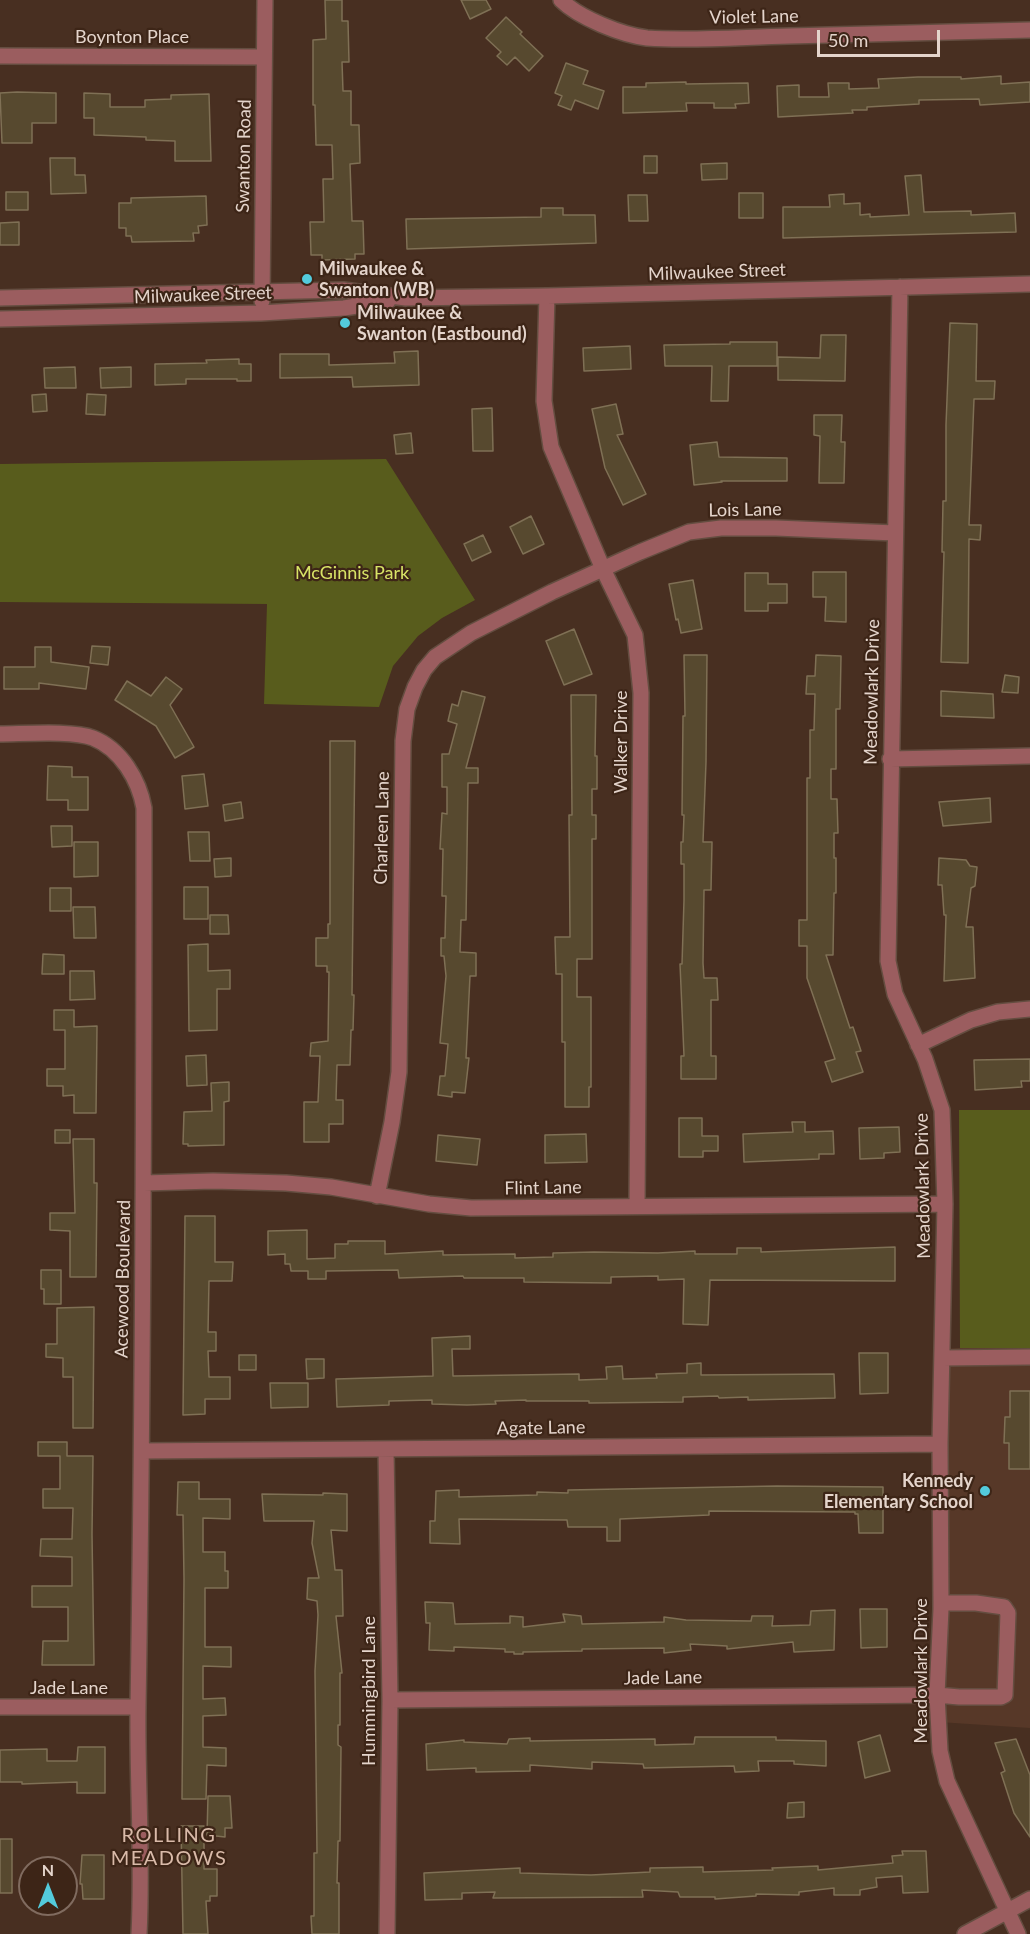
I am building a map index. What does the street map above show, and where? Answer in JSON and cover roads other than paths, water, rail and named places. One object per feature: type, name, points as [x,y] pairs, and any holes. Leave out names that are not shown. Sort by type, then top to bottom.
[{"type":"street","name":"Swanton Road","points":[[261,313],[265,0]]},
{"type":"street","name":"Violet Lane","points":[[561,0],[587,18],[645,38],[1030,30]]},
{"type":"street","name":"Boynton Place","points":[[0,56],[264,57]]},
{"type":"street","name":"Milwaukee Street","points":[[0,298],[343,290],[406,298],[1030,284]]},
{"type":"street","name":"Meadowlark Drive","points":[[900,287],[888,961],[895,994],[938,1094],[942,1110],[945,1204],[940,1444],[941,1603],[937,1695],[940,1750],[946,1781],[1018,1934]]},
{"type":"street","name":"Walker Drive","points":[[547,296],[544,401],[551,447],[603,569],[635,635],[641,693],[637,1206]]},
{"type":"street","name":"Milwaukee Street","points":[[0,319],[261,313],[344,308],[406,298]]},
{"type":"street","name":"Lois Lane","points":[[603,569],[689,532],[721,528],[895,533]]},
{"type":"street","name":"Charleen Lane","points":[[377,1196],[392,1122],[399,1072],[403,752],[406,709],[424,670],[435,657],[471,633],[603,569]]},
{"type":"street","name":"Acewood Boulevard","points":[[0,734],[79,735],[94,738],[120,757],[138,786],[144,808],[144,1183],[138,1707],[139,1934]]},
{"type":"street","points":[[890,759],[1030,756]]},
{"type":"street","points":[[918,1045],[971,1020],[998,1012],[1030,1009]]},
{"type":"street","name":"Flint Lane","points":[[144,1183],[213,1181],[286,1183],[331,1187],[377,1196],[471,1208],[945,1204]]},
{"type":"street","points":[[942,1358],[1030,1357]]},
{"type":"street","name":"Agate Lane","points":[[142,1451],[940,1444]]},
{"type":"street","name":"Hummingbird Lane","points":[[386,1449],[390,1700],[387,1934]]},
{"type":"street","name":"Jade Lane","points":[[390,1700],[937,1695],[1000,1697],[1005,1695],[1008,1613],[1004,1607],[976,1603],[941,1603]]},
{"type":"street","name":"Jade Lane","points":[[0,1707],[138,1707]]},
{"type":"street","points":[[965,1934],[1030,1899]]},
{"type":"place","name":"Milwaukee & Swanton (WB)","points":[[307,279]]},
{"type":"place","name":"Milwaukee & Swanton (Eastbound)","points":[[345,323]]},
{"type":"place","name":"Kennedy Elementary School","points":[[985,1491]]},
{"type":"district","name":"ROLLING MEADOWS","points":[[169,1848]]},
{"type":"park label","name":"McGinnis Park","points":[[352,573]]}]
